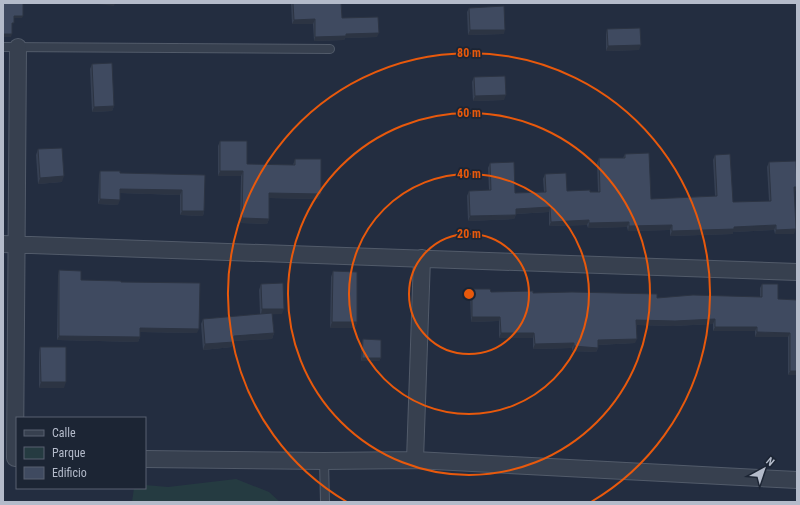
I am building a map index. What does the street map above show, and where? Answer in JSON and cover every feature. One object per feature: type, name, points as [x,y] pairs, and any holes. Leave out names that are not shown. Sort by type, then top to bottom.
[{"type":"street","points":[[10,47],[12,458]]},
{"type":"street","points":[[10,244],[797,272]]},
{"type":"street","points":[[415,460],[422,258]]},
{"type":"street","points":[[146,459],[324,461],[415,460],[797,480]]},
{"type":"lane","points":[[10,47],[330,49]]},
{"type":"lane","points":[[324,461],[325,502]]},
{"type":"green space","points":[[236,479],[269,492],[280,502],[132,502],[134,489],[146,489],[146,485],[168,487]]},
{"type":"green space","points":[[353,501],[629,501],[629,502]]},
{"type":"building","points":[[3,3],[23,3],[23,16],[14,16],[14,23],[12,23],[12,34],[3,34]]},
{"type":"building","points":[[293,3],[341,3],[342,18],[378,17],[379,33],[315,37],[315,19],[294,20]]},
{"type":"building","points":[[504,6],[505,30],[470,30],[469,8]]},
{"type":"building","points":[[640,28],[641,45],[608,46],[607,29]]},
{"type":"building","points":[[112,63],[114,106],[94,107],[92,64]]},
{"type":"building","points":[[505,76],[506,95],[475,96],[474,77]]},
{"type":"building","points":[[220,141],[247,141],[247,164],[295,165],[295,159],[321,159],[321,194],[269,193],[269,219],[242,218],[243,171],[220,171]]},
{"type":"building","points":[[62,148],[64,176],[40,178],[38,149]]},
{"type":"building","points":[[649,153],[651,199],[717,196],[715,155],[730,154],[733,202],[771,201],[769,162],[796,161],[797,187],[794,187],[796,229],[776,230],[776,225],[734,227],[734,229],[672,231],[672,225],[629,226],[629,222],[589,223],[589,220],[551,222],[550,207],[516,209],[516,215],[470,216],[469,191],[491,190],[490,163],[514,162],[515,193],[546,192],[545,174],[566,173],[567,191],[590,190],[590,192],[600,192],[599,158],[625,158],[625,154]]},
{"type":"building","points":[[100,171],[120,171],[120,173],[205,175],[204,211],[182,211],[182,190],[120,189],[120,200],[100,199]]},
{"type":"building","points":[[59,270],[81,271],[81,280],[200,283],[199,329],[140,328],[140,337],[59,336]]},
{"type":"building","points":[[333,271],[357,272],[357,322],[332,322]]},
{"type":"building","points":[[283,283],[284,309],[262,309],[261,284]]},
{"type":"building","points":[[762,284],[778,284],[778,299],[797,300],[797,371],[790,371],[790,333],[757,332],[757,327],[715,327],[715,319],[675,321],[636,320],[637,339],[598,340],[598,348],[574,346],[574,343],[535,344],[534,333],[501,333],[500,317],[472,317],[472,289],[490,289],[491,292],[533,291],[533,293],[572,292],[657,294],[657,298],[693,295],[762,297]]},
{"type":"building","points":[[272,313],[274,333],[234,336],[234,342],[205,344],[203,319]]},
{"type":"building","points":[[363,339],[381,340],[381,358],[362,358]]},
{"type":"building","points":[[40,347],[66,347],[66,382],[41,382]]}]
